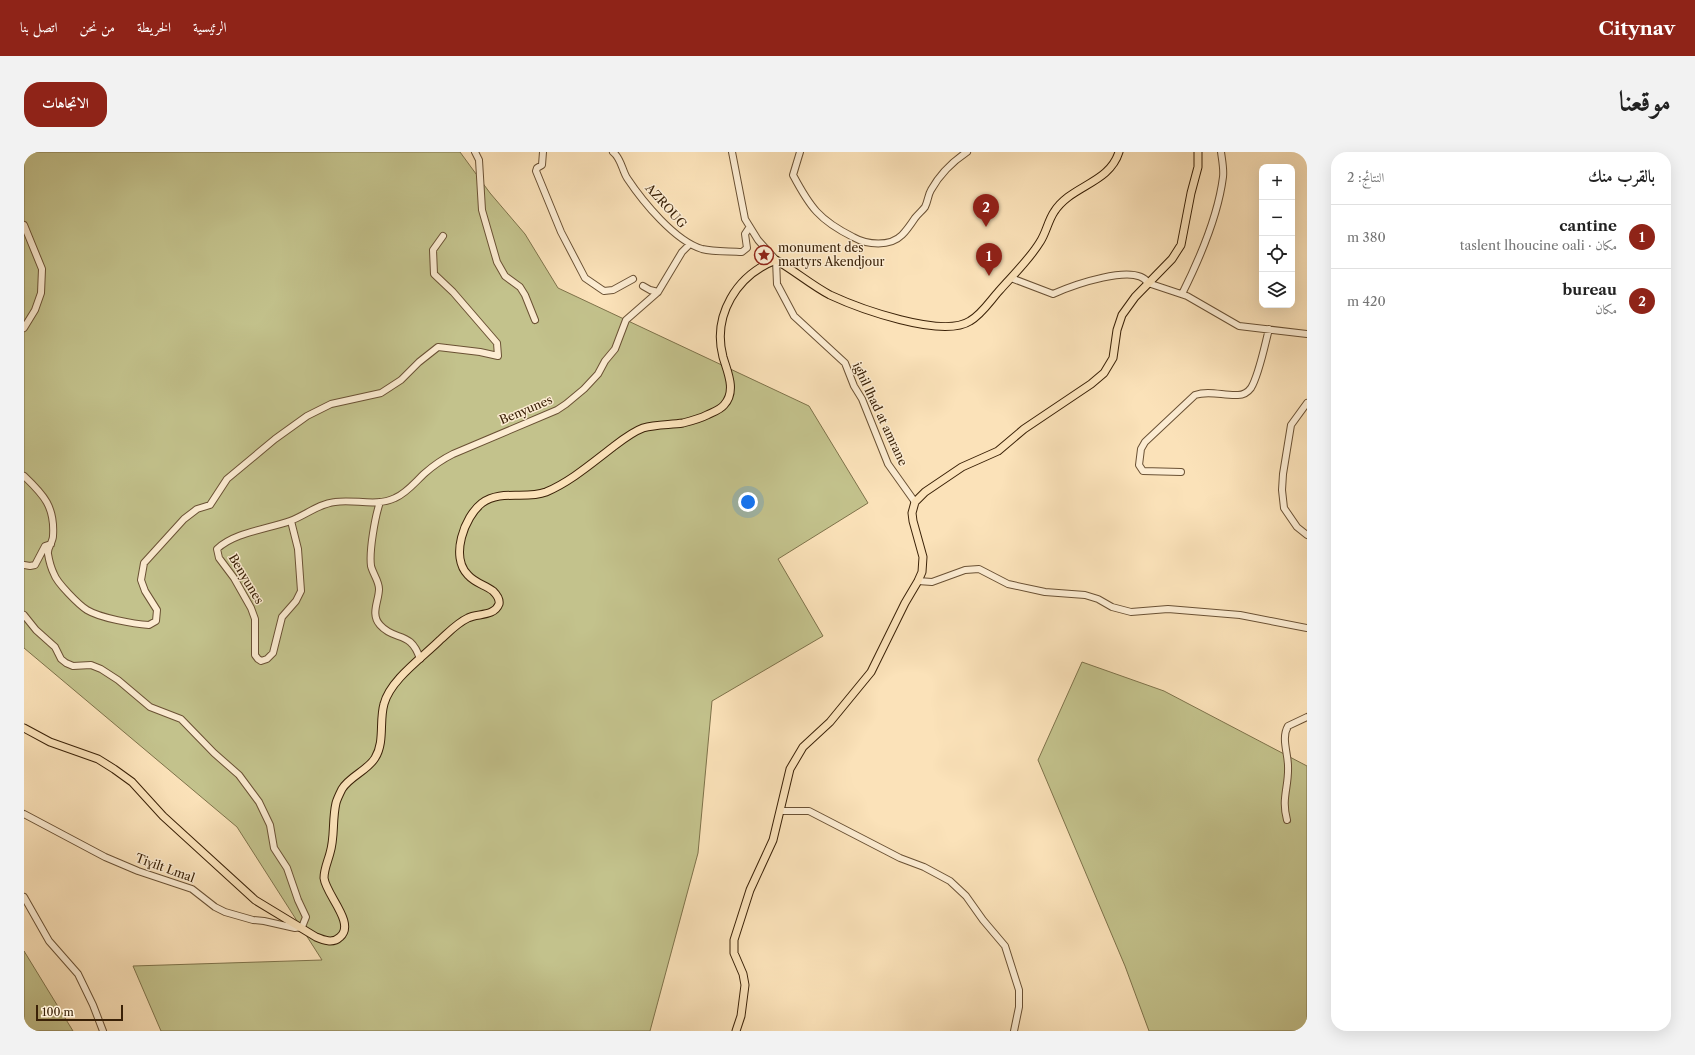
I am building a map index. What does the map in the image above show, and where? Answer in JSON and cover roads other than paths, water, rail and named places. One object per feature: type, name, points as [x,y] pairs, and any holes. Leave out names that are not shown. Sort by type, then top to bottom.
[{"type":"main road","points":[[24,728],[50,742],[98,759],[114,769],[132,782],[163,816],[249,895],[264,906],[302,927],[316,937],[330,941],[335,940],[344,932],[344,921],[328,890],[324,872],[334,837],[336,803],[343,787],[369,766],[376,758],[380,742],[384,702],[389,691],[402,676],[460,623],[474,616],[489,614],[497,607],[499,603],[499,598],[496,593],[472,579],[464,570],[461,563],[461,540],[474,511],[487,500],[499,496],[528,496],[548,491],[562,484],[631,434],[644,428],[682,423],[698,419],[723,407],[728,400],[730,393],[730,383],[722,356],[720,338],[721,322],[725,310],[733,293],[746,277],[776,260],[817,288],[850,303],[888,317],[932,326],[962,325],[969,322],[984,308],[1028,259],[1041,240],[1054,212],[1062,201],[1105,174],[1114,164],[1119,152]]},
{"type":"main road","points":[[736,1031],[741,1016],[745,985],[744,974],[734,953],[734,940],[750,890],[771,845],[781,811],[790,769],[795,757],[803,747],[830,722],[871,672],[905,603],[918,581],[922,572],[923,557],[912,521],[912,513],[915,502],[925,492],[962,466],[998,451],[1024,429],[1101,377],[1114,358],[1122,315],[1135,297],[1172,259],[1181,244],[1191,193],[1198,167],[1198,152]]},
{"type":"street","points":[[475,152],[479,160],[482,210],[497,262],[505,276],[520,287],[526,295],[535,320]]},
{"type":"street","points":[[543,152],[542,165],[537,168],[536,171],[561,232],[585,278],[604,290],[613,290],[633,278]]},
{"type":"street","name":"AZROUG","points":[[614,152],[619,157],[628,179],[641,197],[674,232],[690,244],[706,250],[742,252],[747,246],[745,234],[749,228]]},
{"type":"street","points":[[732,152],[743,211],[749,228],[776,260]]},
{"type":"street","points":[[800,152],[793,175],[807,201],[819,215],[836,228],[856,239],[870,243],[882,243],[896,240],[905,232],[924,208],[932,189],[952,162],[967,152]]},
{"type":"street","points":[[1182,294],[1200,258],[1218,205],[1223,176],[1221,152]]},
{"type":"street","points":[[24,225],[42,269],[41,293],[35,310],[24,328]]},
{"type":"street","points":[[24,476],[40,491],[49,507],[54,521],[53,539],[48,552],[54,576],[70,594],[88,610],[119,621],[149,625],[156,621],[157,610],[145,591],[141,580],[144,563],[184,519],[197,509],[210,505],[227,478],[275,439],[307,416],[331,404],[381,393],[401,380],[419,362],[438,347],[480,352],[498,356],[497,343],[453,292],[434,274],[433,250],[442,236]]},
{"type":"street","name":"Benyunes","points":[[291,521],[298,549],[301,591],[296,602],[282,617],[273,653],[267,659],[261,661],[255,655],[256,619],[234,578],[219,558],[217,549],[221,545],[251,532],[291,521],[322,505],[335,502],[380,502],[394,498],[404,493],[439,461],[557,410],[591,382],[605,361],[612,354],[626,320],[658,292],[682,252],[690,244]]},
{"type":"street","name":"ighil lhad at amrane","points":[[776,260],[777,284],[794,316],[844,363],[854,386],[862,399],[888,464],[915,502]]},
{"type":"street","points":[[1011,278],[1053,294],[1068,287],[1090,281],[1126,274],[1139,276],[1145,278],[1148,283],[1182,294],[1239,326],[1307,334]]},
{"type":"street","points":[[643,286],[658,292]]},
{"type":"street","points":[[1181,472],[1143,471],[1139,466],[1142,445],[1195,395],[1206,393],[1239,395],[1246,393],[1251,388],[1261,360],[1269,329]]},
{"type":"street","points":[[1307,403],[1292,425],[1283,474],[1282,490],[1284,508],[1297,528],[1307,535]]},
{"type":"street","points":[[380,502],[375,519],[371,562],[379,588],[375,610],[376,618],[384,628],[412,642],[420,659]]},
{"type":"street","points":[[24,565],[30,566],[35,564],[45,546],[51,544]]},
{"type":"street","points":[[918,581],[932,582],[965,570],[979,569],[1008,584],[1045,592],[1085,595],[1098,599],[1112,607],[1131,612],[1168,609],[1240,615],[1307,628]]},
{"type":"street","points":[[24,615],[36,630],[55,647],[64,661],[73,666],[90,665],[102,669],[118,680],[150,707],[181,720],[214,753],[239,775],[255,795],[270,825],[274,848],[287,868],[298,900],[306,917],[302,927]]},
{"type":"street","points":[[1287,820],[1284,803],[1288,765],[1284,735],[1288,726],[1307,717]]},
{"type":"street","points":[[781,811],[809,811],[900,858],[924,867],[950,881],[966,896],[983,920],[1005,946],[1019,990],[1019,1007],[1014,1031]]},
{"type":"street","name":"Tiɣilt Lmal","points":[[24,814],[105,857],[138,871],[192,889],[224,912],[253,920],[264,920],[296,928],[302,927]]},
{"type":"street","points":[[24,897],[49,941],[78,974],[104,1031]]},
{"type":"place","name":"bureau","points":[[986,227]]},
{"type":"place","name":"monument des martyrs Akendjour","points":[[764,255]]},
{"type":"place","name":"cantine","points":[[989,276]]}]
